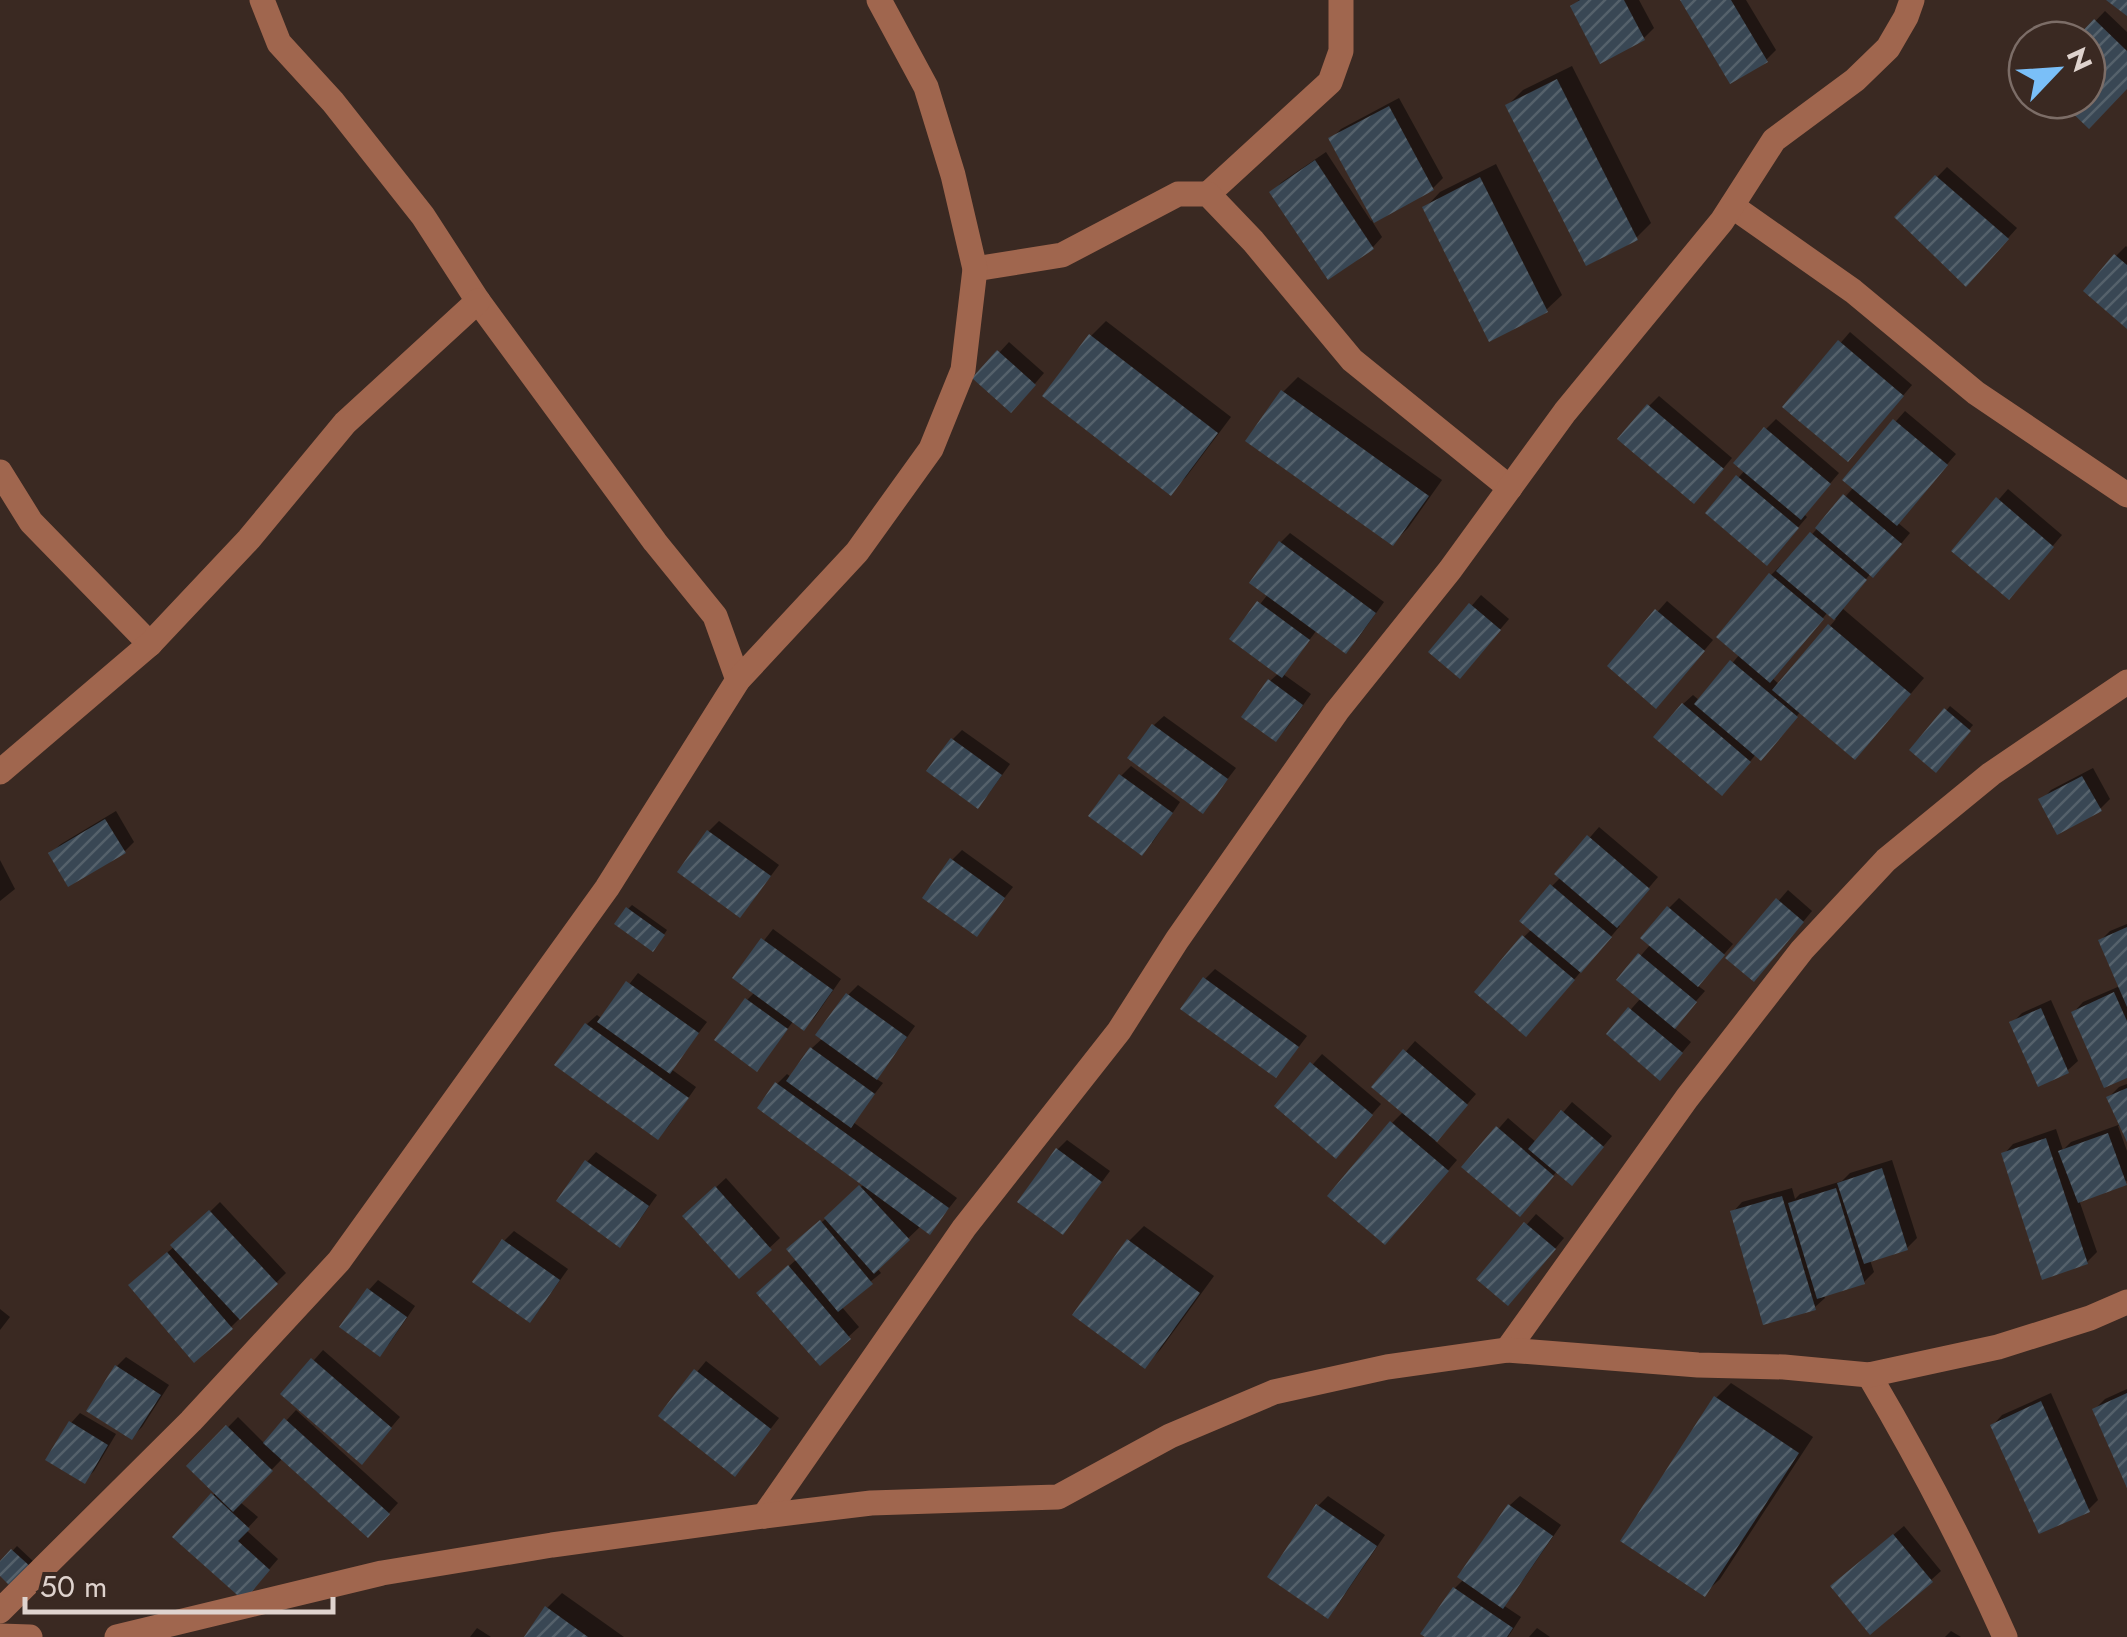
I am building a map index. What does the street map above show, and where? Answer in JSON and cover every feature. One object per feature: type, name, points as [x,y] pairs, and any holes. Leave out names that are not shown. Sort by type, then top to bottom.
[{"type":"street","points":[[262,0],[280,43],[424,216],[478,301],[655,542],[715,616],[738,680]]},
{"type":"street","points":[[0,1611],[191,1421],[339,1261],[607,888],[738,680],[857,552],[931,449],[963,370],[976,269],[926,86],[880,0]]},
{"type":"street","points":[[976,269],[1062,255],[1178,194],[1208,194],[1330,82],[1342,51],[1341,0]]},
{"type":"street","points":[[764,1516],[964,1228],[1119,1031],[1177,940],[1336,711],[1450,570],[1565,412],[1722,221],[1774,140],[1855,80],[1888,48],[1912,0]]},
{"type":"street","points":[[1208,194],[1253,240],[1352,360],[1510,488]]},
{"type":"street","points":[[1732,206],[1853,290],[1976,393],[2127,495]]},
{"type":"street","points":[[0,772],[150,644],[249,539],[345,424],[478,301]]},
{"type":"street","points":[[0,472],[32,522],[150,644]]},
{"type":"street","points":[[1506,1350],[1687,1098],[1802,950],[1886,860],[1992,774],[2127,682]]},
{"type":"street","points":[[117,1637],[382,1572],[552,1545],[871,1504],[1058,1497],[1170,1436],[1274,1392],[1387,1367],[1506,1350],[1869,1375],[1998,1347],[2127,1302]]},
{"type":"street","points":[[1869,1375],[1922,1466],[2005,1637]]},
{"type":"street","points":[[0,1636],[30,1637]]},
{"type":"building","points":[[1580,0],[1624,0],[1645,40],[1600,64],[1570,6]]},
{"type":"building","points":[[1680,0],[1731,0],[1768,62],[1730,84]]},
{"type":"building","points":[[2106,0],[2127,0],[2127,16]]},
{"type":"building","points":[[2107,32],[2127,51],[2127,89],[2107,110]]},
{"type":"building","points":[[1557,79],[1638,240],[1586,266],[1505,105]]},
{"type":"building","points":[[1389,106],[1434,190],[1374,223],[1328,138]]},
{"type":"building","points":[[2080,120],[2098,120],[2089,129]]},
{"type":"building","points":[[1315,160],[1374,249],[1328,280],[1269,192]]},
{"type":"building","points":[[1935,175],[2009,239],[1966,287],[1894,217]]},
{"type":"building","points":[[1480,177],[1548,312],[1489,342],[1422,207]]},
{"type":"building","points":[[2114,254],[2127,265],[2127,329],[2083,291]]},
{"type":"building","points":[[1089,334],[1218,433],[1171,496],[1042,396]]},
{"type":"building","points":[[1838,340],[1904,396],[1848,462],[1782,407]]},
{"type":"building","points":[[997,350],[1036,385],[1011,413],[972,378]]},
{"type":"building","points":[[1281,390],[1429,496],[1393,546],[1245,441]]},
{"type":"building","points":[[1647,404],[1724,469],[1694,504],[1617,439]]},
{"type":"building","points":[[1893,419],[1948,465],[1897,526],[1842,480]]},
{"type":"building","points":[[1764,427],[1831,484],[1801,520],[1733,463]]},
{"type":"building","points":[[1736,475],[1799,528],[1767,566],[1705,513]]},
{"type":"building","points":[[1843,494],[1902,544],[1873,578],[1815,528]]},
{"type":"building","points":[[1996,497],[2054,547],[2009,600],[1951,551]]},
{"type":"building","points":[[1810,532],[1867,580],[1834,620],[1776,571]]},
{"type":"building","points":[[1279,541],[1376,613],[1346,654],[1249,583]]},
{"type":"building","points":[[1769,573],[1824,619],[1770,683],[1716,637]]},
{"type":"building","points":[[1257,601],[1310,640],[1282,678],[1229,639]]},
{"type":"building","points":[[1469,603],[1501,630],[1460,679],[1428,652]]},
{"type":"building","points":[[1655,609],[1705,651],[1656,709],[1607,666]]},
{"type":"building","points":[[1828,624],[1911,694],[1855,760],[1772,690]]},
{"type":"building","points":[[1730,660],[1798,717],[1761,761],[1694,704]]},
{"type":"building","points":[[1268,679],[1303,705],[1276,742],[1241,717]]},
{"type":"building","points":[[1682,703],[1751,762],[1722,796],[1653,737]]},
{"type":"building","points":[[1944,708],[1971,731],[1936,773],[1909,750]]},
{"type":"building","points":[[1152,724],[1228,779],[1203,814],[1127,758]]},
{"type":"building","points":[[951,738],[1002,775],[978,809],[926,771]]},
{"type":"building","points":[[1119,774],[1173,813],[1142,856],[1088,816]]},
{"type":"building","points":[[2082,776],[2102,811],[2057,835],[2038,799]]},
{"type":"building","points":[[105,819],[126,853],[68,887],[48,853]]},
{"type":"building","points":[[707,830],[771,876],[740,918],[677,872]]},
{"type":"building","points":[[1587,835],[1650,889],[1617,928],[1554,874]]},
{"type":"building","points":[[950,858],[1005,898],[977,937],[922,898]]},
{"type":"building","points":[[1550,884],[1612,937],[1581,973],[1519,921]]},
{"type":"building","points":[[1776,898],[1804,922],[1754,982],[1725,958]]},
{"type":"building","points":[[1667,906],[1725,955],[1698,987],[1640,938]]},
{"type":"building","points":[[626,907],[665,935],[653,952],[614,924]]},
{"type":"building","points":[[2127,927],[2127,1007],[2098,940]]},
{"type":"building","points":[[1522,935],[1575,980],[1526,1037],[1474,992]]},
{"type":"building","points":[[761,938],[833,990],[804,1031],[732,978]]},
{"type":"building","points":[[1638,953],[1697,1002],[1675,1029],[1616,980]]},
{"type":"building","points":[[1203,977],[1299,1047],[1276,1078],[1180,1009]]},
{"type":"building","points":[[626,981],[699,1033],[670,1074],[597,1022]]},
{"type":"building","points":[[2114,992],[2127,1021],[2127,1078],[2104,1088],[2071,1012]]},
{"type":"building","points":[[846,993],[907,1037],[877,1080],[815,1035]]},
{"type":"building","points":[[745,998],[788,1029],[757,1072],[714,1040]]},
{"type":"building","points":[[1628,1007],[1683,1053],[1660,1081],[1606,1034]]},
{"type":"building","points":[[2041,1008],[2069,1073],[2038,1087],[2009,1022]]},
{"type":"building","points":[[585,1023],[689,1098],[658,1140],[554,1065]]},
{"type":"building","points":[[810,1047],[875,1094],[851,1128],[786,1081]]},
{"type":"building","points":[[1403,1049],[1468,1105],[1437,1142],[1371,1087]]},
{"type":"building","points":[[1310,1062],[1373,1115],[1336,1159],[1274,1106]]},
{"type":"building","points":[[775,1082],[949,1208],[930,1235],[757,1108]]},
{"type":"building","points":[[2127,1088],[2127,1142],[2106,1097]]},
{"type":"building","points":[[1561,1110],[1604,1147],[1572,1186],[1528,1149]]},
{"type":"building","points":[[1390,1121],[1449,1171],[1385,1245],[1327,1196]]},
{"type":"building","points":[[1496,1126],[1554,1176],[1520,1217],[1461,1167]]},
{"type":"building","points":[[2108,1133],[2127,1185],[2078,1203],[2058,1151]]},
{"type":"building","points":[[2046,1138],[2088,1264],[2042,1280],[2001,1153]]},
{"type":"building","points":[[1056,1148],[1102,1182],[1063,1235],[1017,1202]]},
{"type":"building","points":[[585,1160],[649,1206],[620,1248],[556,1201]]},
{"type":"building","points":[[1882,1168],[1908,1250],[1864,1264],[1837,1183]]},
{"type":"building","points":[[859,1185],[910,1240],[874,1274],[824,1218]]},
{"type":"building","points":[[715,1186],[772,1250],[739,1279],[682,1216]]},
{"type":"building","points":[[1836,1188],[1865,1284],[1817,1299],[1788,1203]]},
{"type":"building","points":[[1782,1196],[1816,1310],[1763,1325],[1730,1211]]},
{"type":"building","points":[[209,1210],[278,1284],[240,1320],[170,1245]]},
{"type":"building","points":[[820,1220],[873,1284],[838,1312],[786,1249]]},
{"type":"building","points":[[1524,1222],[1556,1249],[1508,1306],[1476,1279]]},
{"type":"building","points":[[502,1239],[560,1280],[530,1323],[472,1282]]},
{"type":"building","points":[[1127,1239],[1200,1293],[1145,1369],[1072,1315]]},
{"type":"building","points":[[167,1252],[233,1329],[194,1363],[128,1285]]},
{"type":"building","points":[[788,1265],[851,1339],[820,1366],[756,1293]]},
{"type":"building","points":[[367,1288],[407,1317],[380,1357],[339,1327]]},
{"type":"building","points":[[311,1358],[392,1428],[362,1465],[280,1394]]},
{"type":"building","points":[[115,1365],[161,1395],[132,1440],[86,1411]]},
{"type":"building","points":[[694,1369],[771,1429],[735,1477],[658,1416]]},
{"type":"building","points":[[2127,1393],[2127,1488],[2092,1409]]},
{"type":"building","points":[[1714,1396],[1799,1453],[1705,1597],[1620,1541]]},
{"type":"building","points":[[2041,1401],[2090,1512],[2039,1534],[1990,1425]]},
{"type":"building","points":[[284,1418],[390,1514],[368,1538],[263,1443]]},
{"type":"building","points":[[69,1421],[108,1445],[85,1484],[45,1460]]},
{"type":"building","points":[[226,1425],[273,1471],[233,1512],[186,1466]]},
{"type":"building","points":[[211,1493],[250,1529],[238,1541],[270,1570],[244,1601],[172,1537]]},
{"type":"building","points":[[1316,1504],[1377,1546],[1328,1619],[1267,1577]]},
{"type":"building","points":[[1508,1504],[1553,1536],[1503,1609],[1457,1577]]},
{"type":"building","points":[[1893,1534],[1933,1582],[1870,1635],[1830,1586]]},
{"type":"building","points":[[11,1549],[32,1568],[12,1588],[0,1576],[0,1561]]},
{"type":"building","points":[[1453,1587],[1513,1628],[1507,1637],[1420,1634]]},
{"type":"building","points":[[545,1606],[588,1637],[524,1637]]}]
